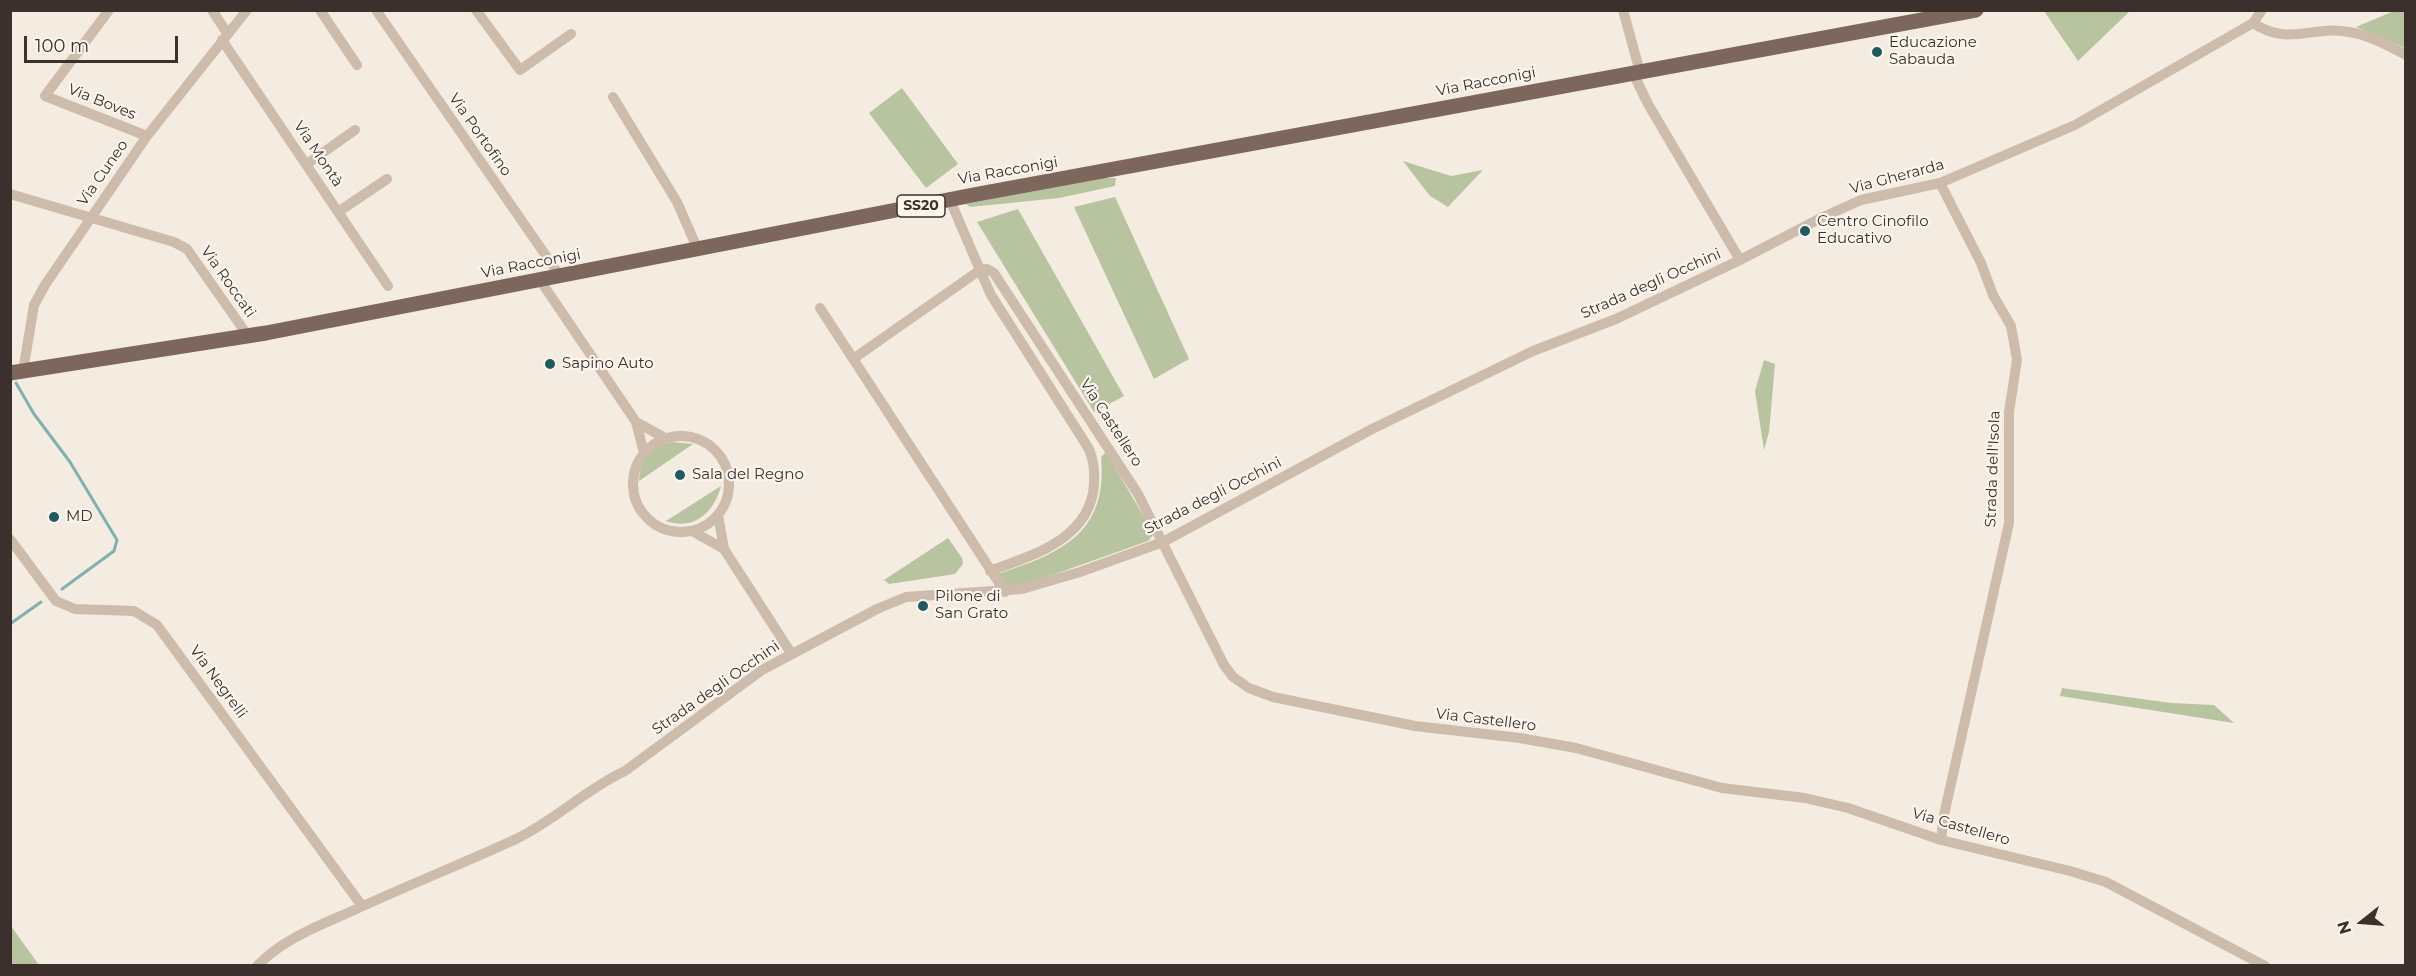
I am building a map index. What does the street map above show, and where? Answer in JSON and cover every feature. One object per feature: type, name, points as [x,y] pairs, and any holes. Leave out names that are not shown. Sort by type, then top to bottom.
[{"type":"main road","name":"Via Racconigi","points":[[17,372],[248,336],[950,200],[1940,14],[1976,10]]},
{"type":"street","name":"Via Boves","points":[[109,10],[45,96],[147,136]]},
{"type":"street","name":"Via Montà","points":[[212,10],[225,36],[387,286]]},
{"type":"street","name":"Via Cuneo","points":[[17,372],[34,305],[45,285],[147,136],[247,10]]},
{"type":"street","points":[[320,10],[357,65]]},
{"type":"street","name":"Via Portofino","points":[[376,10],[560,276]]},
{"type":"street","points":[[476,10],[519,70],[571,34]]},
{"type":"street","points":[[1623,10],[1637,72],[1648,104],[1740,260]]},
{"type":"street","points":[[2262,10],[2253,23],[2268,33],[2280,36],[2326,30],[2348,32],[2369,37],[2406,54]]},
{"type":"street","name":"Via Gherarda","points":[[1740,260],[1861,200],[1940,183],[2075,125],[2253,23]]},
{"type":"street","points":[[613,97],[677,202],[698,250]]},
{"type":"street","points":[[307,164],[355,130]]},
{"type":"street","points":[[338,212],[387,179]]},
{"type":"street","name":"Strada dell'Isola","points":[[1940,183],[1981,263],[1993,296],[2011,326],[2017,360],[2008,429],[2011,487],[2009,523],[1944,815],[1941,840]]},
{"type":"street","name":"Via Roccati","points":[[10,194],[174,242],[187,249],[248,336]]},
{"type":"street","points":[[950,200],[991,295],[1089,449],[1094,461],[1093,498],[1088,512],[1071,532],[1039,553],[990,571]]},
{"type":"street","name":"Strada degli Occhini","points":[[257,966],[272,950],[297,936],[518,838],[606,780],[625,771],[762,670],[791,653],[906,597],[946,593],[1005,592],[1080,572],[1163,542],[1372,429],[1533,351],[1616,319],[1740,260]]},
{"type":"street","name":"Via Castellero","points":[[980,270],[987,269],[994,273],[1138,494],[1224,665],[1233,677],[1257,691],[1293,701],[1415,726],[1520,738],[1576,748],[1722,788],[1804,798],[1848,808],[1941,840],[2044,864],[2106,882],[2265,966]]},
{"type":"street","points":[[853,359],[980,270]]},
{"type":"street","points":[[540,280],[636,422],[644,453]]},
{"type":"street","points":[[820,308],[1005,592]]},
{"type":"street","points":[[636,422],[665,438]]},
{"type":"street","points":[[692,531],[718,515],[729,486],[727,471],[720,457],[710,446],[696,438],[681,436],[665,438],[644,453],[633,477],[635,497],[644,515],[665,530],[692,531],[724,549]]},
{"type":"street","points":[[718,515],[724,549],[791,653]]},
{"type":"street","name":"Via Negrelli","points":[[10,539],[56,601],[75,609],[134,611],[157,625],[362,906]]},
{"type":"green space","points":[[2044,11],[2130,11],[2078,61]]},
{"type":"green space","points":[[2394,11],[2405,11],[2405,48],[2356,27]]},
{"type":"green space","points":[[902,88],[958,164],[926,188],[869,113]]},
{"type":"green space","points":[[1403,161],[1451,176],[1483,170],[1448,207],[1430,196]]},
{"type":"green space","points":[[1103,178],[1116,178],[1115,186],[1059,198],[970,207],[966,204]]},
{"type":"green space","points":[[1115,197],[1189,359],[1154,379],[1074,207]]},
{"type":"green space","points":[[1018,209],[1124,396],[1094,412],[977,222]]},
{"type":"green space","points":[[1764,360],[1775,364],[1769,432],[1764,450],[1755,391]]},
{"type":"green space","points":[[672,442],[693,444],[639,481],[644,460],[648,455],[658,447]]},
{"type":"green space","points":[[1106,452],[1154,534],[1148,541],[1027,584],[1007,586],[998,574],[1042,558],[1060,548],[1076,536],[1088,522],[1097,505],[1101,483],[1101,457]]},
{"type":"green space","points":[[721,486],[714,504],[702,517],[686,523],[666,521]]},
{"type":"green space","points":[[948,538],[962,558],[963,564],[955,574],[889,584],[884,580]]},
{"type":"green space","points":[[2062,688],[2171,703],[2214,705],[2234,723],[2060,696]]},
{"type":"green space","points":[[11,926],[39,965],[11,965]]},
{"type":"waterway","points":[[16,383],[34,414],[70,462],[117,540],[114,551],[62,589]]},
{"type":"waterway","points":[[10,624],[41,602]]},
{"type":"place","name":"Educazione Sabauda","points":[[1877,52]]},
{"type":"place","name":"Centro Cinofilo Educativo","points":[[1805,231]]},
{"type":"place","name":"Sapino Auto","points":[[550,364]]},
{"type":"place","name":"Sala del Regno","points":[[680,475]]},
{"type":"place","name":"MD","points":[[54,517]]},
{"type":"place","name":"Pilone di San Grato","points":[[923,606]]}]
